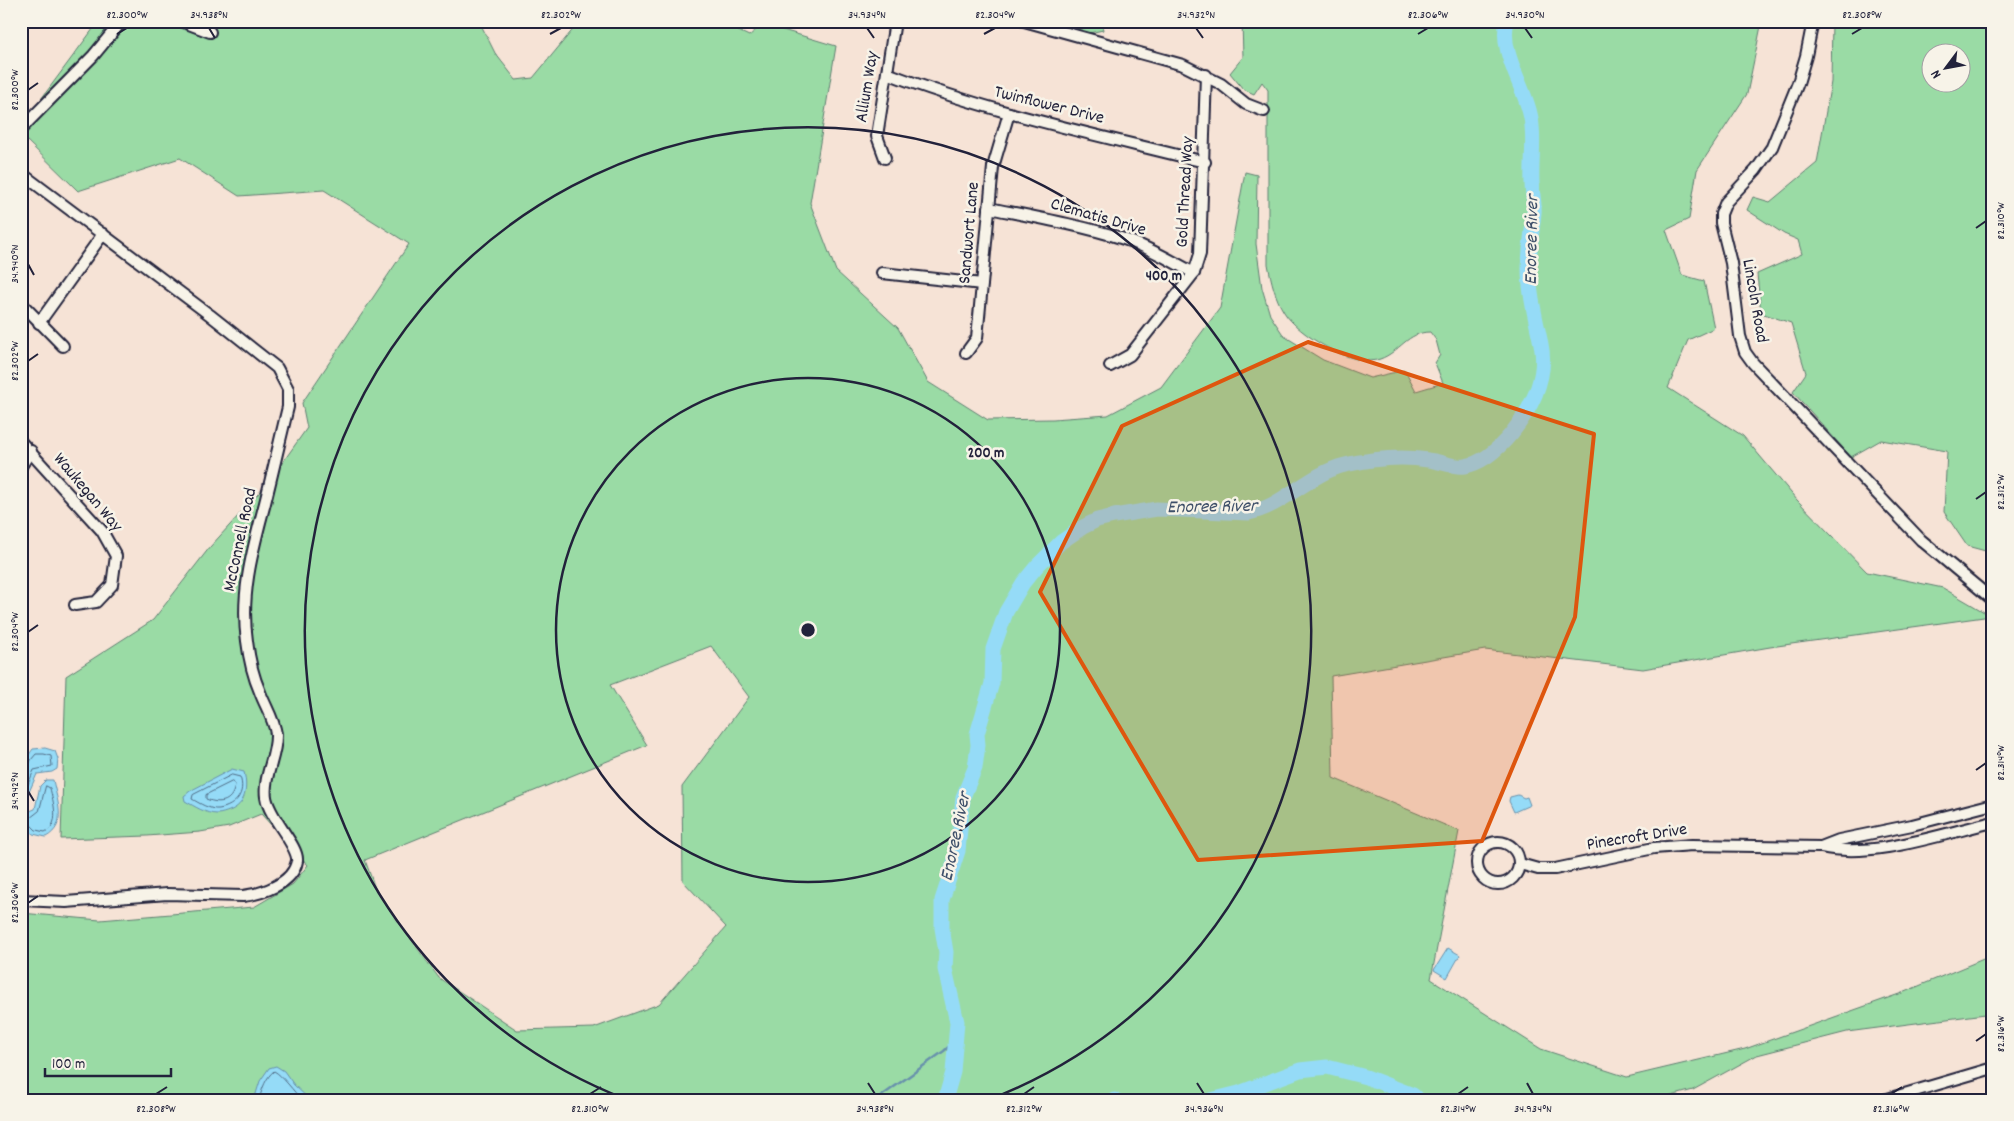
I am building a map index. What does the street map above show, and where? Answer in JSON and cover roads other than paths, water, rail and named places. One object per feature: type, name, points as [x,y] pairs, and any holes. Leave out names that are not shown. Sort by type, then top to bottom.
[{"type":"street","points":[[21,129],[93,56],[122,21]]},
{"type":"street","points":[[181,21],[210,32]]},
{"type":"street","name":"Allium Way","points":[[884,158],[877,136],[895,21]]},
{"type":"street","points":[[1024,21],[1164,59],[1206,76],[1221,84],[1246,104],[1264,111]]},
{"type":"street","name":"Lincoln Road","points":[[1814,21],[1798,83],[1772,147],[1756,170],[1726,202],[1721,214],[1721,223],[1731,262],[1741,343],[1753,362],[1921,540],[1951,567],[1993,600]]},
{"type":"street","name":"Twinflower Drive","points":[[887,74],[935,92],[1008,114],[1205,162]]},
{"type":"street","name":"Gold Thread Way","points":[[1110,366],[1130,355],[1194,273],[1200,254],[1205,162],[1206,76]]},
{"type":"street","name":"Sandwort Lane","points":[[966,353],[977,338],[993,167],[1008,114]]},
{"type":"street","name":"McConnell Road","points":[[21,173],[210,315],[277,368],[287,385],[288,408],[249,564],[244,612],[251,666],[276,734],[276,746],[266,788],[268,805],[274,819],[292,846],[296,862],[291,873],[279,884],[249,896],[167,894],[66,902],[21,900]]},
{"type":"street","name":"Clematis Drive","points":[[989,208],[1058,222],[1125,239],[1153,250],[1194,273]]},
{"type":"street","points":[[39,323],[103,234]]},
{"type":"street","points":[[882,273],[982,284]]},
{"type":"street","points":[[21,303],[63,346]]},
{"type":"street","name":"Waukegan Way","points":[[21,442],[102,531],[116,556],[112,585],[96,602],[75,605]]},
{"type":"street","points":[[21,466],[31,451]]},
{"type":"street","name":"Pinecroft Drive","points":[[1821,847],[1839,840],[1920,823],[1993,804]]},
{"type":"street","name":"Pinecroft Drive","points":[[1520,864],[1538,869],[1555,869],[1654,848],[1692,845],[1821,847],[1838,851],[1858,851],[1889,846],[1993,822]]},
{"type":"street","points":[[1500,841],[1513,847],[1518,855],[1520,864],[1514,877],[1506,882],[1496,884],[1487,881],[1480,874],[1477,861],[1483,848],[1491,842],[1500,841]]},
{"type":"street","points":[[1884,1100],[1993,1068]]},
{"type":"water","points":[[45,748],[55,751],[58,759],[57,769],[52,772],[37,774],[25,801],[21,801],[23,767],[33,749]]},
{"type":"water","points":[[232,769],[244,772],[246,784],[242,800],[235,808],[213,814],[185,801],[184,796],[190,791]]},
{"type":"water","points":[[46,780],[53,780],[59,819],[53,832],[46,837],[33,834],[25,827],[25,816],[27,812],[35,809],[40,786]]},
{"type":"water","points":[[1518,795],[1524,798],[1527,797],[1530,805],[1514,812],[1509,801],[1510,797]]},
{"type":"water","points":[[1448,948],[1460,955],[1447,978],[1434,970]]},
{"type":"water","points":[[276,1066],[284,1071],[294,1085],[310,1100],[254,1100],[260,1081],[269,1068]]},
{"type":"waterway","name":"Enoree River","points":[[945,1100],[953,1072],[957,1022],[945,969],[946,952],[942,928],[942,900],[958,851],[963,797],[975,768],[978,745],[977,734],[992,683],[993,649],[1006,612],[1023,583],[1037,566],[1061,542],[1083,527],[1097,520],[1114,516],[1157,509],[1248,513],[1261,510],[1273,504],[1332,469],[1365,461],[1408,458],[1456,466],[1472,464],[1485,458],[1502,444],[1511,434],[1531,403],[1540,380],[1543,356],[1529,278],[1534,209],[1532,187],[1533,133],[1526,100],[1510,60],[1505,34],[1507,21]]},
{"type":"waterway","points":[[876,1100],[944,1051],[956,1040]]},
{"type":"waterway","name":"Enoree River","points":[[1211,1100],[1239,1093],[1300,1070],[1327,1067],[1366,1077],[1413,1095],[1418,1100]]}]
